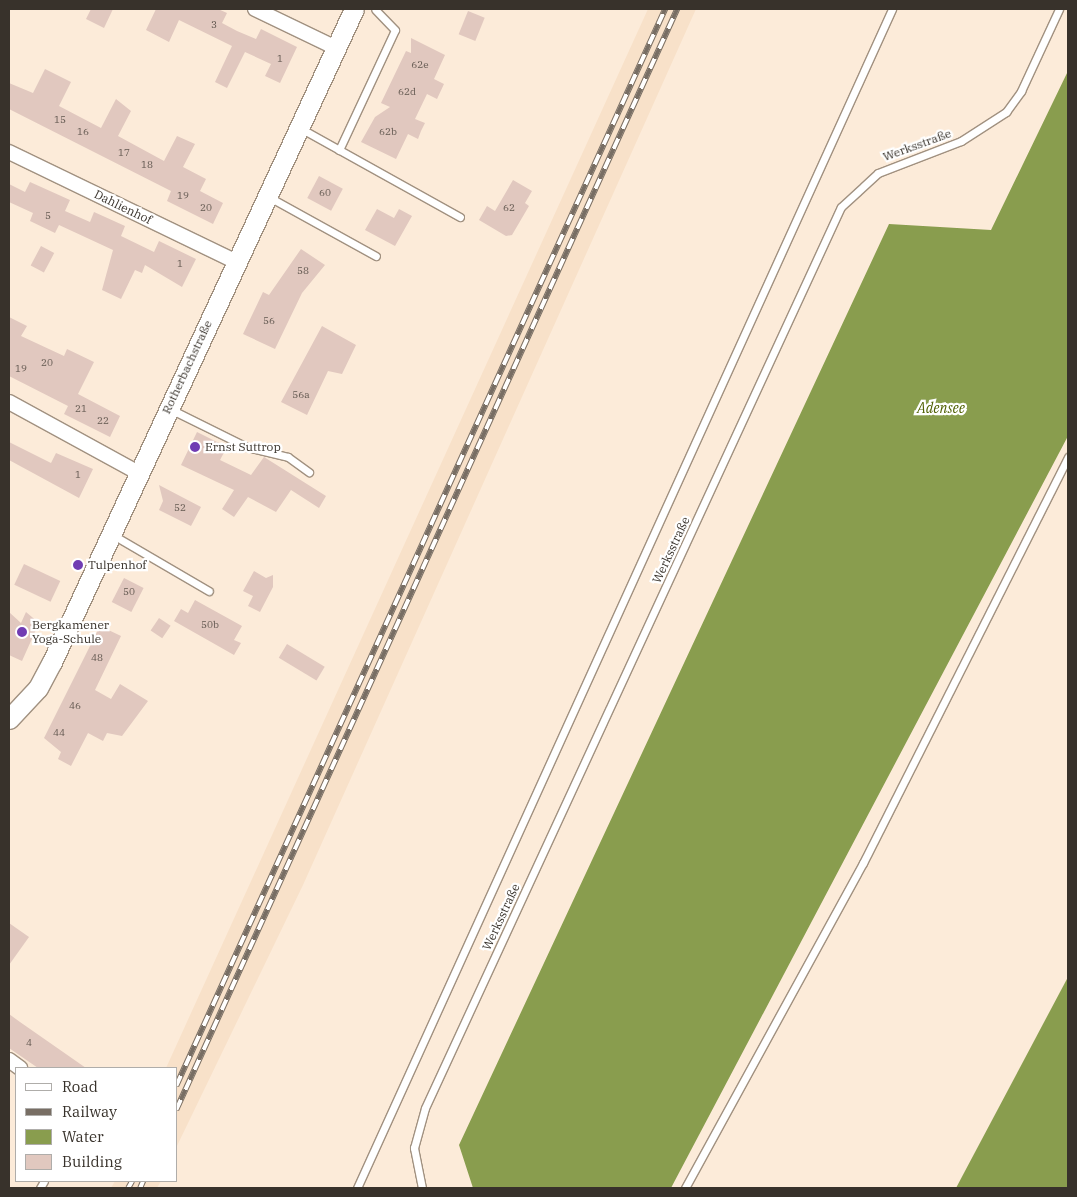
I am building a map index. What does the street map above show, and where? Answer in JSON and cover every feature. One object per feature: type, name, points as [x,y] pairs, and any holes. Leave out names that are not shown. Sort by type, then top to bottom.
[{"type":"street","points":[[255,9],[336,48]]},
{"type":"street","name":"Rotherbachstraße","points":[[9,719],[41,682],[137,472],[268,197],[298,126],[354,9]]},
{"type":"street","name":"Dahlienhof","points":[[9,152],[237,262]]},
{"type":"street","points":[[9,402],[137,472]]},
{"type":"lane","points":[[357,1188],[892,9]]},
{"type":"lane","name":"Werksstraße","points":[[422,1188],[414,1148],[424,1108],[841,207],[878,173],[961,141],[1006,112],[1021,91],[1059,9]]},
{"type":"lane","points":[[339,150],[394,30],[376,10]]},
{"type":"lane","points":[[298,126],[460,217]]},
{"type":"lane","points":[[268,197],[376,256]]},
{"type":"lane","points":[[167,408],[247,447],[288,457],[309,472]]},
{"type":"lane","points":[[685,1188],[863,862],[1068,457]]},
{"type":"lane","points":[[110,533],[209,591]]},
{"type":"shaded area","points":[[648,9],[696,9],[303,885],[178,1144],[178,1067],[166,1067]]},
{"type":"shaded area","points":[[114,1182],[160,1182],[157,1188],[111,1188]]},
{"type":"water","name":"Adensee","points":[[1068,71],[1068,436],[671,1188],[473,1188],[459,1145],[889,224],[991,230]]},
{"type":"water","points":[[1068,977],[1068,1188],[956,1188]]},
{"type":"building","points":[[91,9],[113,9],[104,28],[86,19]]},
{"type":"building","points":[[156,9],[218,9],[227,13],[222,23],[237,31],[256,39],[261,29],[297,47],[280,83],[265,76],[271,64],[245,52],[227,88],[215,82],[232,46],[179,20],[169,42],[146,30]]},
{"type":"building","points":[[468,11],[485,18],[475,41],[459,34]]},
{"type":"building","points":[[411,38],[445,55],[434,79],[444,84],[437,99],[427,94],[415,119],[425,123],[418,139],[408,134],[396,159],[361,142],[375,117],[390,107],[381,103],[406,51],[411,53]]},
{"type":"building","points":[[45,69],[71,82],[59,106],[101,128],[116,99],[131,111],[118,136],[164,161],[177,136],[195,144],[183,167],[206,179],[200,191],[223,203],[213,224],[167,201],[171,191],[9,109],[9,83],[33,93]]},
{"type":"building","points":[[319,176],[343,189],[331,211],[307,198]]},
{"type":"building","points":[[513,180],[532,191],[525,203],[529,206],[512,235],[506,236],[479,220],[487,206],[495,211]]},
{"type":"building","points":[[30,182],[70,200],[65,211],[90,222],[94,212],[125,226],[121,236],[154,252],[159,241],[196,259],[182,287],[145,265],[142,273],[135,270],[121,299],[102,290],[113,250],[59,225],[55,233],[30,221],[33,213],[9,202],[9,184],[25,192]]},
{"type":"building","points":[[377,209],[394,218],[399,209],[412,216],[395,246],[365,230]]},
{"type":"building","points":[[41,246],[54,253],[44,272],[31,265]]},
{"type":"building","points":[[301,249],[325,265],[302,293],[275,349],[243,334],[263,292],[269,295]]},
{"type":"building","points":[[9,317],[27,326],[21,336],[64,356],[67,349],[94,362],[78,394],[120,416],[110,437],[64,414],[68,406],[9,376]]},
{"type":"building","points":[[322,326],[356,345],[342,374],[328,371],[307,415],[281,402]]},
{"type":"building","points":[[197,432],[227,447],[220,460],[251,475],[264,457],[326,496],[319,508],[291,490],[276,512],[248,497],[234,517],[222,509],[234,490],[181,465]]},
{"type":"building","points":[[9,442],[51,463],[56,453],[93,469],[79,498],[9,460]]},
{"type":"building","points":[[159,485],[201,507],[191,526],[159,510],[163,501]]},
{"type":"building","points":[[24,564],[60,581],[51,602],[14,585]]},
{"type":"building","points":[[254,571],[266,578],[273,575],[273,587],[260,612],[248,606],[253,596],[243,591]]},
{"type":"building","points":[[124,578],[144,588],[131,612],[112,602]]},
{"type":"building","points":[[195,600],[242,626],[234,640],[241,643],[234,655],[174,621],[181,609],[188,613]]},
{"type":"building","name":"Bergkamener Yoga-Schule","points":[[9,612],[21,623],[26,612],[39,623],[22,661],[9,655]]},
{"type":"building","points":[[159,618],[171,626],[162,638],[151,630]]},
{"type":"building","points":[[100,626],[121,636],[95,690],[111,699],[120,684],[148,701],[122,736],[107,733],[103,741],[88,733],[71,766],[58,759],[61,752],[44,738]]},
{"type":"building","points":[[287,644],[325,667],[316,680],[279,658]]},
{"type":"building","points":[[9,923],[29,937],[9,965]]},
{"type":"building","points":[[9,1014],[85,1067],[37,1067],[9,1048]]},
{"type":"railway","points":[[178,1082],[665,9]]},
{"type":"railway","points":[[178,1106],[677,9]]},
{"type":"railway","points":[[128,1188],[131,1182]]},
{"type":"railway","points":[[140,1188],[143,1182]]},
{"type":"place","name":"Ernst Suttrop","points":[[195,447]]},
{"type":"place","name":"Tulpenhof","points":[[78,565]]},
{"type":"place","name":"Bergkamener Yoga-Schule","points":[[22,632]]}]
